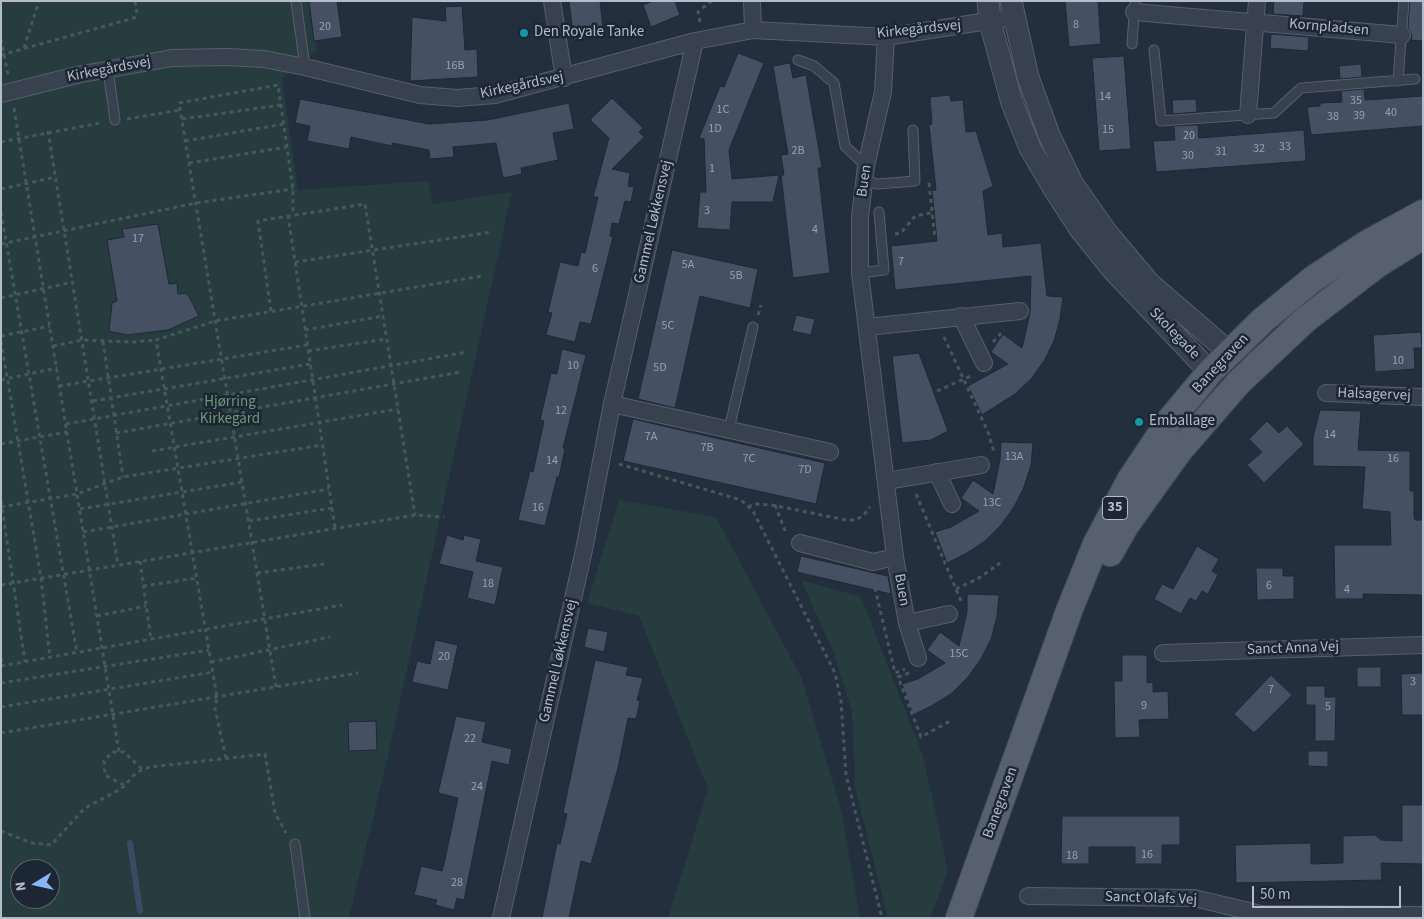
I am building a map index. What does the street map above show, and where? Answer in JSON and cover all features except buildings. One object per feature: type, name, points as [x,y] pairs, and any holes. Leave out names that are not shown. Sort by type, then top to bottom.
[{"type":"main road","name":"Banegraven","points":[[959,918],[1069,611],[1096,544],[1130,480],[1170,420],[1210,372],[1263,320],[1313,279],[1366,244],[1423,213]]},
{"type":"main road","name":"Banegraven","points":[[1043,688],[1080,605],[1126,526],[1179,451],[1239,382],[1306,320],[1378,264],[1423,236]]},
{"type":"street","points":[[552,1],[564,78]]},
{"type":"street","points":[[752,1],[753,30]]},
{"type":"street","points":[[1248,115],[1257,1]]},
{"type":"street","name":"Kornpladsen","points":[[1135,6],[1256,22],[1402,34]]},
{"type":"street","name":"Kirkegårdsvej","points":[[6,93],[172,58],[264,59],[420,95],[457,98],[495,95],[564,78],[699,40],[753,30],[886,37],[989,12],[1012,9]]},
{"type":"street","name":"Skolegade","points":[[1012,9],[1028,77],[1049,135],[1072,183],[1107,233],[1149,283],[1230,353]]},
{"type":"street","name":"Skolegade","points":[[989,12],[1012,103],[1030,148],[1080,229],[1113,270],[1210,372],[1239,382]]},
{"type":"street","name":"Buen","points":[[886,37],[883,92],[865,174],[860,217],[860,273],[896,558],[907,623],[918,658]]},
{"type":"street","name":"Gammel Løkkensvej","points":[[501,918],[582,560],[612,404],[699,40]]},
{"type":"street","points":[[867,327],[1020,311]]},
{"type":"street","points":[[961,316],[984,363]]},
{"type":"street","points":[[1230,353],[1239,382]]},
{"type":"street","name":"Halsagervej","points":[[1326,394],[1423,397]]},
{"type":"street","points":[[612,404],[830,452]]},
{"type":"street","points":[[886,481],[981,465]]},
{"type":"street","points":[[938,472],[952,504]]},
{"type":"street","name":"Buen","points":[[800,543],[870,561],[896,558]]},
{"type":"street","name":"Buen","points":[[907,623],[949,614]]},
{"type":"street","name":"Sanct Anna Vej","points":[[1163,653],[1423,645]]},
{"type":"street","name":"Sanct Olafs Vej","points":[[1028,896],[1194,898],[1225,912],[1261,914],[1423,914]]},
{"type":"lane","points":[[296,1],[305,67]]},
{"type":"lane","points":[[1398,81],[1404,1]]},
{"type":"lane","points":[[1132,44],[1135,6]]},
{"type":"lane","points":[[1154,50],[1161,121],[1274,113],[1301,88],[1415,79]]},
{"type":"lane","points":[[798,60],[814,66],[834,83],[845,146],[865,174],[878,184],[914,181],[913,130]]},
{"type":"lane","points":[[108,70],[115,120]]},
{"type":"lane","points":[[860,273],[884,270],[879,212]]},
{"type":"lane","points":[[728,429],[753,327]]},
{"type":"lane","points":[[295,844],[305,918]]},
{"type":"path","points":[[24,49],[39,1]]},
{"type":"path","points":[[3,55],[134,18],[137,14],[135,1]]},
{"type":"path","points":[[699,40],[698,12],[711,1]]},
{"type":"path","points":[[1,39],[6,93],[19,138],[119,752]]},
{"type":"path","points":[[276,687],[179,103],[278,85],[293,188],[293,214]]},
{"type":"path","points":[[182,120],[281,105]]},
{"type":"path","points":[[1,142],[48,131],[180,110]]},
{"type":"path","points":[[185,141],[284,124]]},
{"type":"path","points":[[48,131],[90,381],[118,565]]},
{"type":"path","points":[[189,163],[287,147]]},
{"type":"path","points":[[1,189],[56,177]]},
{"type":"path","points":[[1,244],[196,203],[293,188]]},
{"type":"path","points":[[271,311],[258,221],[364,204],[415,515]]},
{"type":"path","points":[[1,212],[77,653]]},
{"type":"path","points":[[882,236],[901,234],[915,216],[931,213]]},
{"type":"path","points":[[288,216],[335,528]]},
{"type":"path","points":[[295,262],[372,252],[492,232]]},
{"type":"path","points":[[53,346],[83,340],[132,342],[156,340],[215,321],[482,276]]},
{"type":"path","points":[[1,298],[73,282]]},
{"type":"path","points":[[305,330],[383,316]]},
{"type":"path","points":[[1,336],[50,326]]},
{"type":"path","points":[[941,330],[994,448],[994,463],[981,465]]},
{"type":"path","points":[[308,351],[386,338]]},
{"type":"path","points":[[156,340],[217,697],[215,709],[226,758]]},
{"type":"path","points":[[103,341],[123,477]]},
{"type":"path","points":[[1,342],[41,578],[50,658]]},
{"type":"path","points":[[59,386],[307,345]]},
{"type":"path","points":[[66,424],[467,352]]},
{"type":"path","points":[[93,402],[310,364]]},
{"type":"path","points":[[1,380],[57,368]]},
{"type":"path","points":[[116,433],[462,372]]},
{"type":"path","points":[[152,451],[398,409]]},
{"type":"path","points":[[1,444],[67,432]]},
{"type":"path","points":[[2,507],[77,494],[123,477],[322,445]]},
{"type":"path","points":[[601,459],[741,500],[753,511],[835,673],[841,701],[846,775],[882,918]]},
{"type":"path","points":[[80,509],[242,482]]},
{"type":"path","points":[[83,532],[329,489]]},
{"type":"path","points":[[1,501],[25,662]]},
{"type":"path","points":[[775,506],[789,539],[800,543]]},
{"type":"path","points":[[249,521],[332,508]]},
{"type":"path","points":[[1,585],[415,515],[444,517]]},
{"type":"path","points":[[140,561],[152,640]]},
{"type":"path","points":[[870,561],[880,616],[895,673],[914,664],[918,658]]},
{"type":"path","points":[[956,589],[979,578],[1000,563]]},
{"type":"path","points":[[257,573],[324,564]]},
{"type":"path","points":[[143,586],[197,578]]},
{"type":"path","points":[[1,658],[2,666],[342,605]]},
{"type":"path","points":[[97,616],[146,606]]},
{"type":"path","points":[[211,662],[330,637]]},
{"type":"path","points":[[1,683],[209,650]]},
{"type":"path","points":[[918,658],[922,668],[898,677],[921,737],[952,720]]},
{"type":"path","points":[[1,707],[213,672]]},
{"type":"path","points":[[1,733],[358,673]]},
{"type":"path","points":[[124,785],[104,775],[104,761],[112,752],[124,752],[143,770]]},
{"type":"path","points":[[1,831],[32,843],[51,845],[85,808],[124,785],[137,772],[150,767],[265,754],[275,813],[291,842],[295,844]]},
{"type":"green space","name":"Hjørring Kirkegård","points":[[1,1],[310,1],[317,51],[282,78],[298,190],[428,181],[433,204],[512,192],[386,764],[349,918],[1,918]]},
{"type":"green space","points":[[619,500],[716,517],[802,679],[842,813],[860,918],[668,918],[708,789],[639,616],[587,603]]},
{"type":"green space","points":[[801,580],[861,597],[923,756],[948,871],[930,918],[888,918],[855,788],[852,711],[833,651]]},
{"type":"waterway","points":[[130,843],[140,911]]},
{"type":"place","name":"Den Royale Tanke","points":[[524,33]]},
{"type":"place","name":"Emballage","points":[[1139,422]]}]
